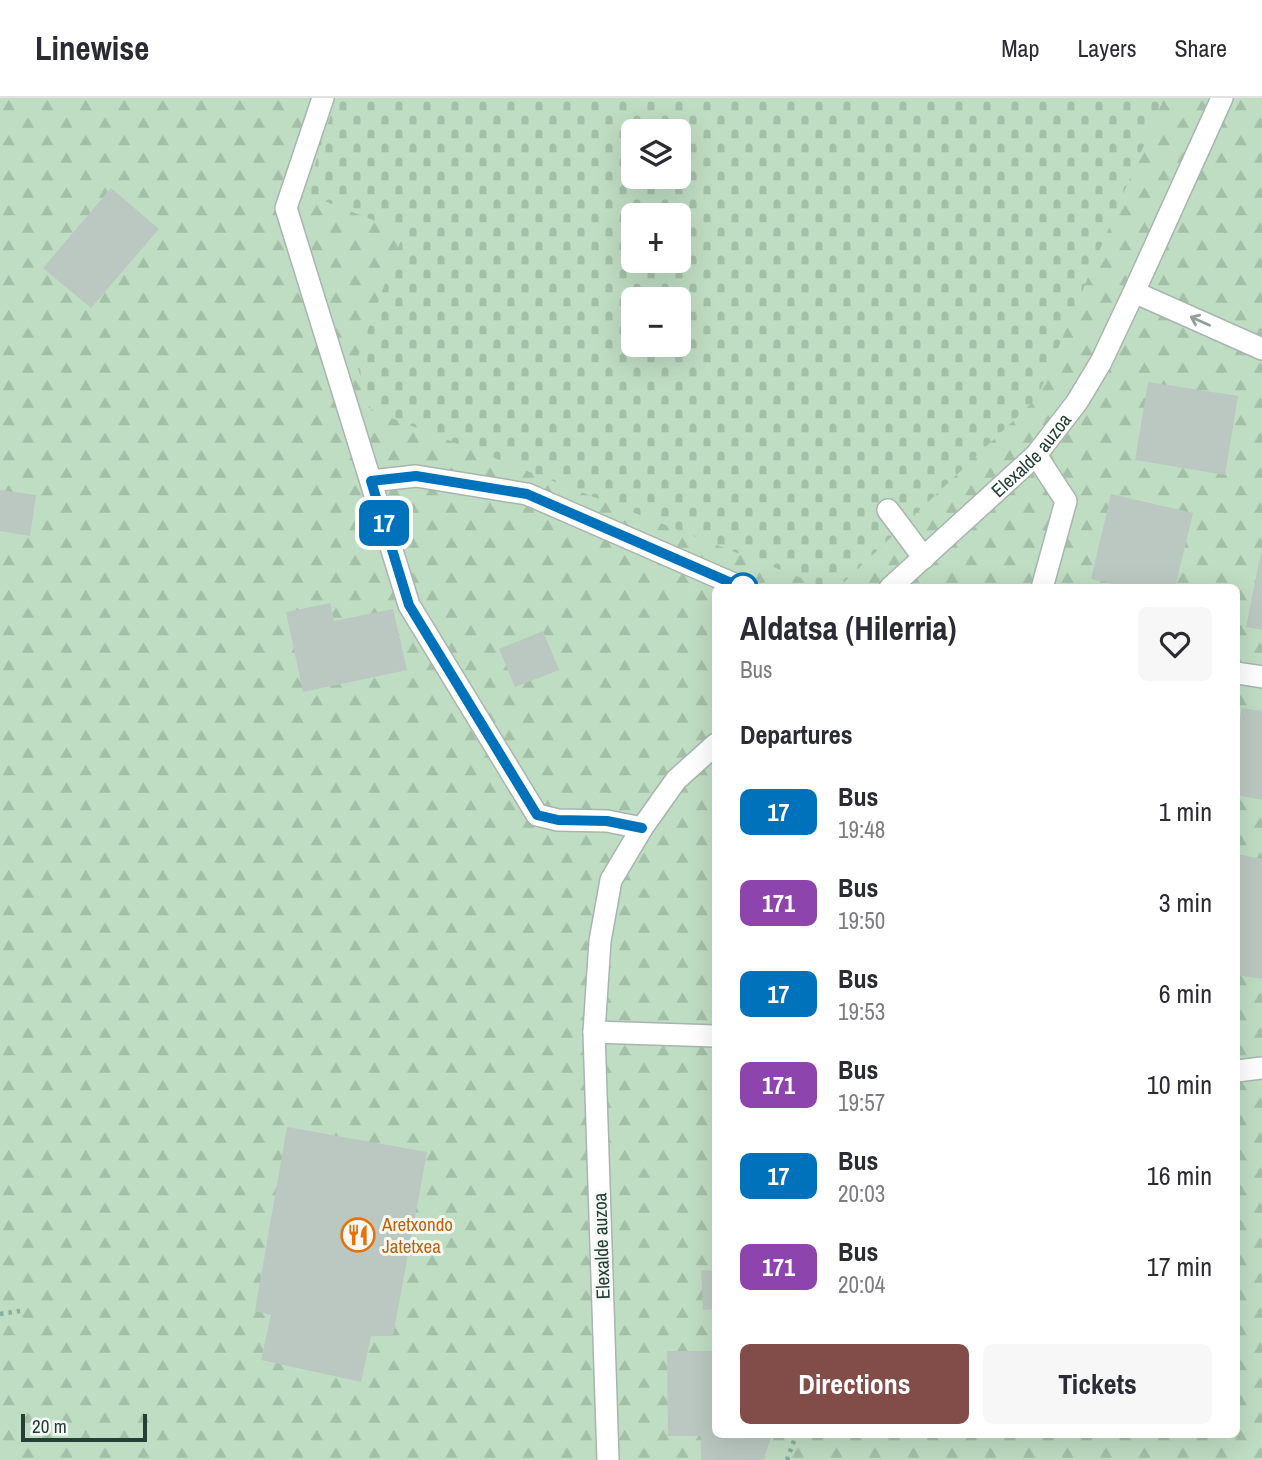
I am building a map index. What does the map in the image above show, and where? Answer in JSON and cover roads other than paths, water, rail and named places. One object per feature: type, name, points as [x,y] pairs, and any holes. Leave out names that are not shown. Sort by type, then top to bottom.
[{"type":"street","points":[[323,98],[286,208],[409,605],[537,815],[558,820],[607,821],[642,828]]},
{"type":"street","name":"Elexalde auzoa","points":[[895,584],[1036,455],[1077,402],[1101,362],[1223,98]]},
{"type":"street","points":[[1134,292],[1262,349]]},
{"type":"street","points":[[1036,455],[1066,501],[1043,584]]},
{"type":"street","points":[[371,481],[416,476],[527,494],[734,584]]},
{"type":"street","points":[[888,510],[924,558]]},
{"type":"street","points":[[1240,673],[1262,677]]},
{"type":"street","name":"Elexalde auzoa","points":[[608,1460],[594,1032],[600,941],[611,880],[642,828],[676,780],[712,748]]},
{"type":"street","points":[[594,1032],[712,1036]]},
{"type":"street","points":[[1240,1071],[1262,1068]]},
{"type":"place","name":"Aretxondo Jatetxea","points":[[358,1235]]}]
